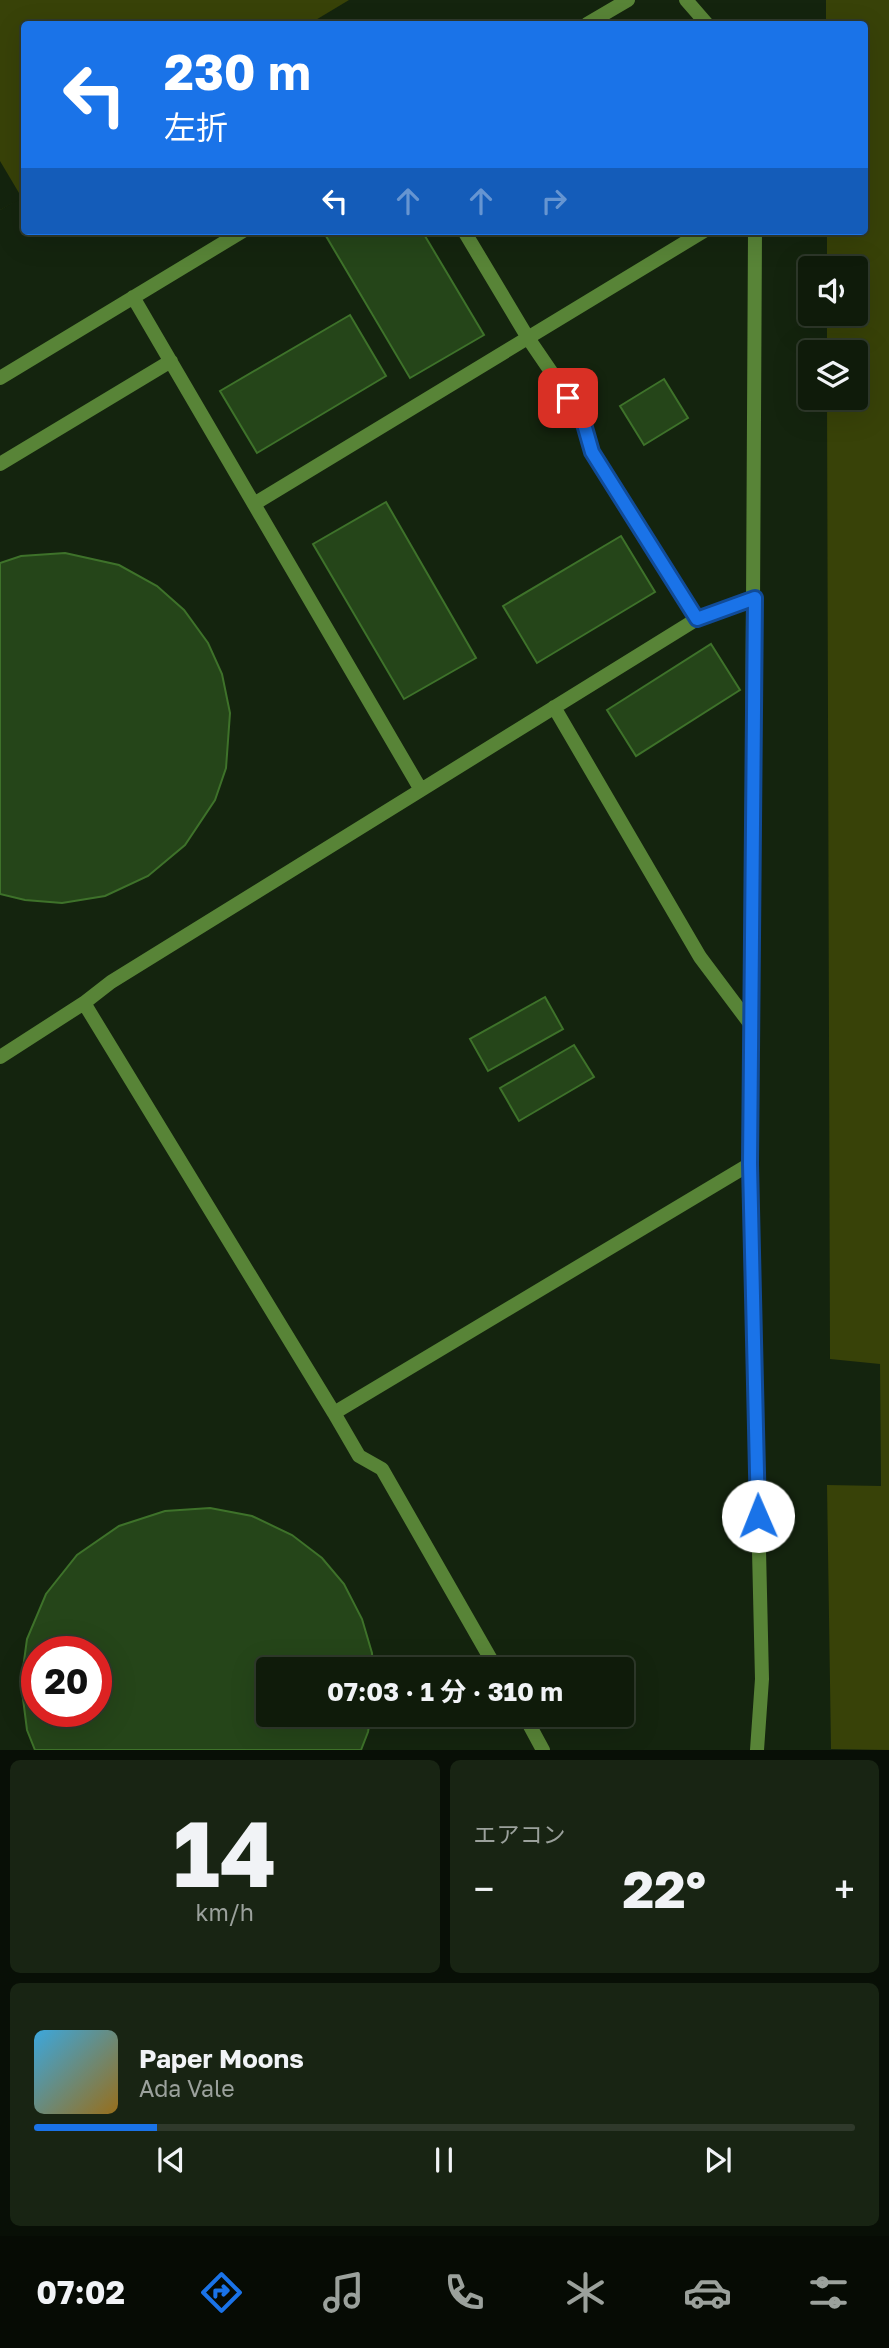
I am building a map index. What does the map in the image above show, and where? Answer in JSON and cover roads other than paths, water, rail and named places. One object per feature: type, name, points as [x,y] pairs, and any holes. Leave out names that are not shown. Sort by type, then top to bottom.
[{"type":"lane","points":[[592,21],[628,0]]},
{"type":"lane","points":[[686,0],[704,21]]},
{"type":"lane","points":[[0,378],[236,235]]},
{"type":"lane","points":[[466,235],[528,338],[582,417],[592,452],[697,619]]},
{"type":"lane","points":[[254,504],[697,235]]},
{"type":"lane","points":[[755,235],[750,1164],[762,1679],[757,1749]]},
{"type":"lane","points":[[133,297],[421,790]]},
{"type":"lane","points":[[0,464],[171,361]]},
{"type":"lane","points":[[0,1056],[84,1003],[111,982],[697,619],[755,598]]},
{"type":"lane","points":[[554,707],[700,957],[751,1025]]},
{"type":"lane","points":[[84,1003],[359,1456],[382,1469],[490,1657]]},
{"type":"lane","points":[[334,1413],[750,1164]]},
{"type":"lane","points":[[531,1727],[543,1749]]}]
